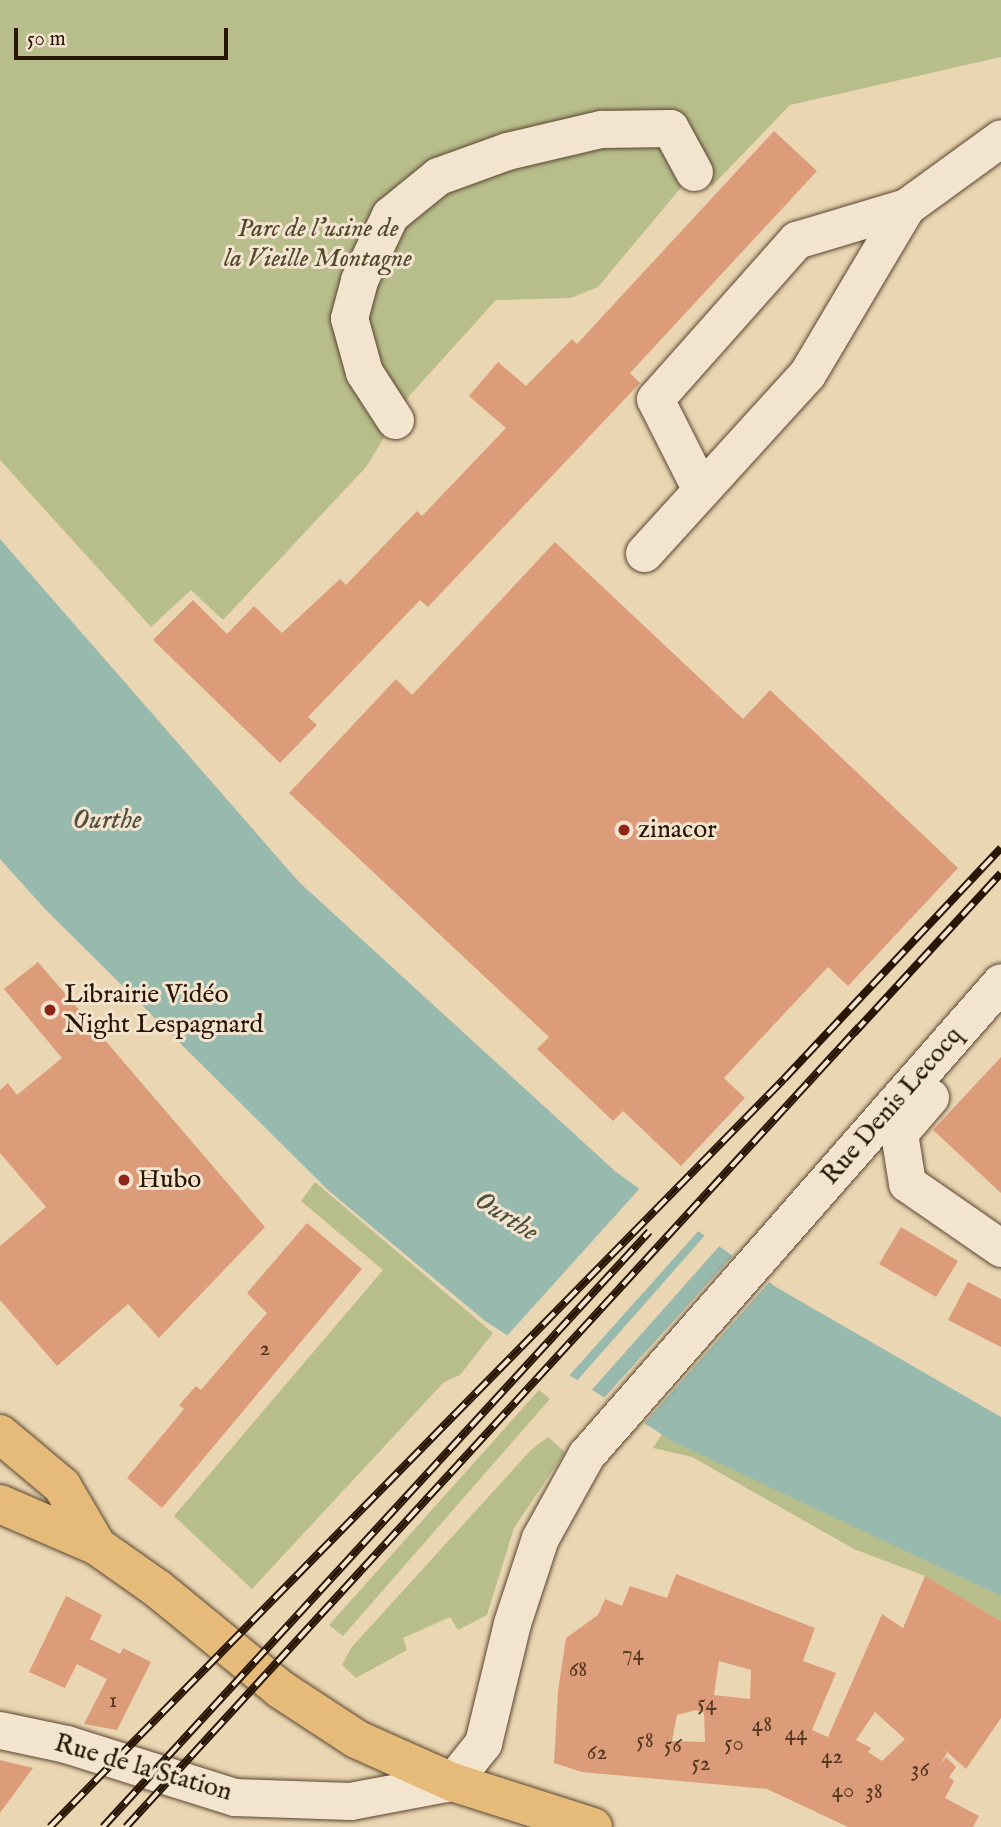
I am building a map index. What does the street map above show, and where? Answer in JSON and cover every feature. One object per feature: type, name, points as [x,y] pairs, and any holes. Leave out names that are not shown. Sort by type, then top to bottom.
[{"type":"main road","points":[[0,1434],[62,1486],[97,1546]]},
{"type":"main road","points":[[0,1504],[97,1546],[158,1589],[280,1689],[356,1738],[452,1782]]},
{"type":"main road","name":"Rue de la Station","points":[[452,1782],[593,1827]]},
{"type":"street","points":[[395,420],[364,372],[349,318],[359,280],[390,215],[438,177],[507,151],[601,129],[670,128],[694,172]]},
{"type":"street","points":[[701,490],[655,399],[796,240],[906,207],[1001,138]]},
{"type":"street","points":[[644,553],[807,374],[906,207]]},
{"type":"street","name":"Rue Denis Lecocq","points":[[452,1782],[483,1743],[512,1623],[540,1538],[586,1455],[1001,982]]},
{"type":"street","points":[[1001,1013],[900,1133],[907,1183],[1001,1248]]},
{"type":"street","name":"Rue de la Station","points":[[0,1730],[66,1744],[234,1797],[350,1801],[452,1782]]},
{"type":"green space","name":"Parc de l'usine de la Vieille Montagne","points":[[0,0],[1001,0],[1001,57],[790,105],[712,186],[694,172],[598,287],[571,298],[496,300],[410,395],[366,467],[223,620],[191,590],[151,627],[0,460]]},
{"type":"green space","points":[[315,1182],[493,1333],[460,1375],[444,1382],[252,1589],[174,1516],[383,1270],[301,1201]]},
{"type":"green space","points":[[539,1390],[550,1399],[343,1636],[329,1625]]},
{"type":"green space","points":[[662,1434],[1001,1596],[1001,1621],[925,1576],[854,1549],[692,1457],[653,1448]]},
{"type":"green space","points":[[548,1437],[565,1452],[514,1528],[487,1615],[458,1630],[450,1617],[403,1638],[407,1650],[356,1678],[342,1665],[351,1648],[531,1450]]},
{"type":"water","name":"Ourthe","points":[[0,539],[299,882],[616,1172],[776,1287],[1001,1417],[1001,1596],[672,1441],[485,1321],[329,1191],[45,909],[0,859]]},
{"type":"pier","points":[[642,1186],[701,1228],[567,1378],[505,1338]]},
{"type":"pier","points":[[707,1233],[722,1243],[590,1392],[575,1383]]},
{"type":"pier","points":[[735,1253],[772,1279],[642,1426],[602,1400]]},
{"type":"building","points":[[774,131],[817,171],[630,373],[640,383],[428,607],[420,600],[308,717],[317,725],[280,763],[153,640],[193,600],[227,634],[254,606],[282,633],[340,579],[346,585],[417,511],[422,516],[506,428],[469,396],[498,362],[526,386],[572,339],[577,344]]},
{"type":"building","name":"zinacor","points":[[555,542],[743,719],[770,690],[958,868],[848,986],[828,967],[724,1078],[745,1098],[681,1166],[623,1111],[613,1121],[537,1049],[549,1037],[289,793],[396,679],[412,695]]},
{"type":"building","name":"Hubo","points":[[38,962],[265,1227],[159,1338],[128,1304],[57,1366],[0,1300],[0,1246],[46,1207],[0,1153],[0,1090],[8,1083],[17,1095],[62,1058],[4,989]]},
{"type":"building","points":[[1001,1057],[1001,1193],[933,1130]]},
{"type":"building","points":[[307,1223],[362,1269],[162,1508],[127,1478],[184,1409],[179,1405],[196,1386],[201,1390],[267,1313],[247,1293]]},
{"type":"building","points":[[901,1227],[958,1261],[936,1297],[879,1264]]},
{"type":"building","points":[[968,1282],[1001,1299],[1001,1347],[948,1320]]},
{"type":"building","points":[[676,1574],[815,1628],[803,1661],[836,1673],[812,1730],[828,1737],[882,1614],[903,1628],[925,1576],[1001,1621],[1001,1718],[966,1769],[945,1750],[947,1753],[938,1768],[946,1757],[956,1767],[949,1777],[954,1781],[945,1798],[979,1816],[973,1827],[848,1827],[767,1789],[582,1772],[554,1763],[558,1691],[566,1638],[598,1615],[605,1599],[622,1606],[630,1586],[667,1598]],"holes":[[[719,1661],[751,1670],[750,1699],[714,1695]],[[696,1710],[704,1713],[705,1742],[672,1741],[677,1715]],[[875,1712],[905,1739],[882,1761],[868,1752],[871,1748],[856,1740]]]},
{"type":"building","points":[[66,1596],[102,1615],[90,1639],[120,1654],[123,1648],[151,1662],[117,1730],[84,1724],[107,1679],[77,1664],[65,1688],[29,1672]]},
{"type":"building","points":[[0,1760],[33,1768],[0,1813]]},
{"type":"railway","points":[[50,1827],[784,1079],[1001,848]]},
{"type":"railway","points":[[854,1033],[1001,873]]},
{"type":"railway","points":[[126,1827],[859,1027]]},
{"type":"railway","points":[[103,1827],[649,1232]]},
{"type":"place","name":"zinacor","points":[[624,830]]},
{"type":"place","name":"Librairie Vidéo Night Lespagnard","points":[[50,1010]]},
{"type":"place","name":"Hubo","points":[[124,1180]]}]
